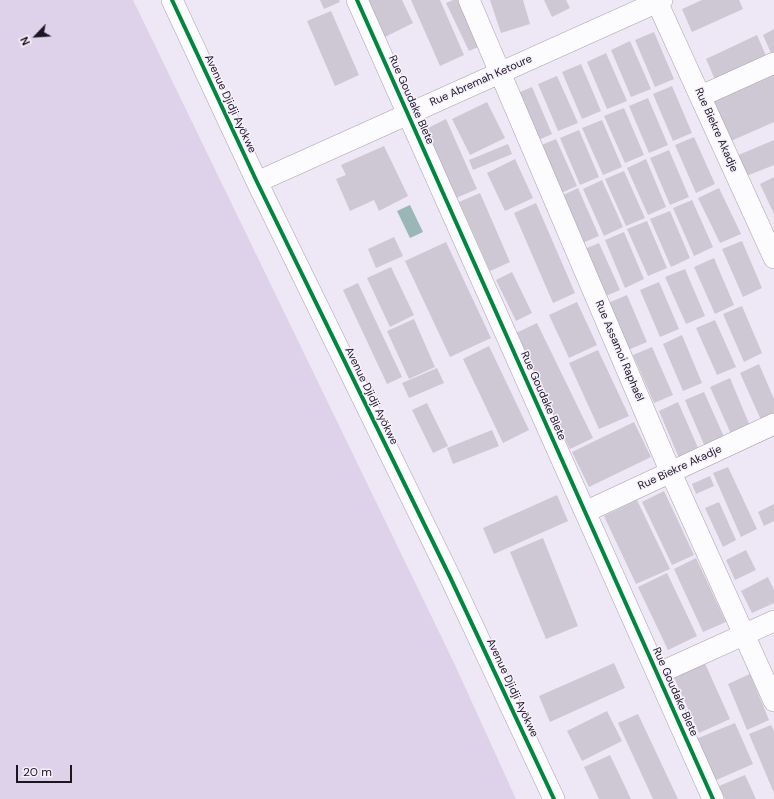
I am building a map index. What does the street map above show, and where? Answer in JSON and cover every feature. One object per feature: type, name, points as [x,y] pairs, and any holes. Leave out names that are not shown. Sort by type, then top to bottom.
[{"type":"street","name":"Avenue Djidji Ayökwe","points":[[172,0],[257,182],[446,570],[554,799]]},
{"type":"street","name":"Rue Goudake Blete","points":[[357,0],[713,799]]},
{"type":"street","name":"Rue Assamoi Raphaël","points":[[469,0],[671,473],[774,700]]},
{"type":"street","name":"Rue Abremah Ketoure","points":[[257,182],[660,1]]},
{"type":"street","name":"Rue Biekre Akadje","points":[[660,1],[774,258]]},
{"type":"street","points":[[701,96],[774,63]]},
{"type":"street","name":"Rue Biekre Akadje","points":[[585,512],[774,424]]},
{"type":"street","points":[[657,674],[774,621]]},
{"type":"shaded area","points":[[0,0],[133,0],[455,665],[516,799],[0,799]]},
{"type":"shaded area","points":[[410,205],[423,232],[410,238],[397,211]]},
{"type":"building","points":[[320,0],[339,0],[340,2],[324,9]]},
{"type":"building","points":[[367,0],[402,0],[413,23],[385,37]]},
{"type":"building","points":[[411,0],[440,0],[464,55],[440,66]]},
{"type":"building","points":[[453,0],[461,0],[483,45],[469,51],[446,3]]},
{"type":"building","points":[[490,0],[523,0],[530,24],[501,33]]},
{"type":"building","points":[[544,0],[566,0],[570,8],[552,17]]},
{"type":"building","points":[[702,0],[739,0],[743,9],[692,32],[682,9]]},
{"type":"building","points":[[331,11],[359,75],[335,86],[307,21]]},
{"type":"building","points":[[774,29],[774,57],[773,58],[763,35]]},
{"type":"building","points":[[654,32],[674,79],[655,87],[635,40]]},
{"type":"building","points":[[757,35],[767,58],[716,82],[706,59]]},
{"type":"building","points":[[630,41],[651,89],[631,97],[611,50]]},
{"type":"building","points":[[606,53],[627,101],[607,109],[587,62]]},
{"type":"building","points":[[581,64],[601,111],[582,119],[562,72]]},
{"type":"building","points":[[774,68],[774,122],[731,141],[711,97]]},
{"type":"building","points":[[557,76],[578,123],[558,131],[538,84]]},
{"type":"building","points":[[672,86],[692,133],[673,141],[653,94]]},
{"type":"building","points":[[532,87],[552,134],[534,142],[513,95]]},
{"type":"building","points":[[648,98],[668,145],[649,153],[629,106]]},
{"type":"building","points":[[487,102],[505,138],[470,155],[452,119]]},
{"type":"building","points":[[624,108],[644,155],[625,163],[604,116]]},
{"type":"building","points":[[446,119],[477,189],[456,198],[426,129]]},
{"type":"building","points":[[602,120],[622,167],[603,175],[582,128]]},
{"type":"building","points":[[579,130],[599,177],[580,185],[560,138]]},
{"type":"building","points":[[694,137],[715,184],[696,193],[675,145]]},
{"type":"building","points":[[556,139],[577,186],[557,195],[537,147]]},
{"type":"building","points":[[774,140],[774,165],[744,177],[736,156]]},
{"type":"building","points":[[508,144],[512,154],[473,170],[469,160]]},
{"type":"building","points":[[384,146],[408,196],[379,211],[374,200],[350,211],[336,179],[346,175],[341,165]]},
{"type":"building","points":[[669,150],[689,197],[670,205],[650,158]]},
{"type":"building","points":[[515,159],[533,198],[505,211],[487,173]]},
{"type":"building","points":[[646,159],[666,207],[648,215],[627,168]]},
{"type":"building","points":[[624,171],[645,218],[626,226],[605,179]]},
{"type":"building","points":[[774,177],[774,214],[760,184]]},
{"type":"building","points":[[602,180],[623,227],[604,236],[583,189]]},
{"type":"building","points":[[578,188],[599,236],[580,244],[559,197]]},
{"type":"building","points":[[719,188],[741,234],[720,243],[698,198]]},
{"type":"building","points":[[480,193],[510,262],[490,271],[459,202]]},
{"type":"building","points":[[692,200],[713,247],[694,256],[673,208]]},
{"type":"building","points":[[536,203],[575,293],[553,303],[514,213]]},
{"type":"building","points":[[670,211],[690,258],[671,267],[650,219]]},
{"type":"building","points":[[647,221],[667,268],[648,276],[627,229]]},
{"type":"building","points":[[624,232],[644,279],[625,288],[605,240]]},
{"type":"building","points":[[394,237],[403,256],[376,268],[368,249]]},
{"type":"building","points":[[742,241],[762,288],[743,297],[722,249]]},
{"type":"building","points":[[446,242],[491,338],[450,357],[405,261]]},
{"type":"building","points":[[599,243],[620,290],[601,298],[580,251]]},
{"type":"building","points":[[714,258],[734,305],[715,314],[694,267]]},
{"type":"building","points":[[391,267],[414,315],[390,327],[367,278]]},
{"type":"building","points":[[685,269],[705,316],[686,324],[665,277]]},
{"type":"building","points":[[512,272],[532,313],[516,321],[496,280]]},
{"type":"building","points":[[659,282],[679,329],[660,337],[640,290]]},
{"type":"building","points":[[358,283],[402,377],[387,384],[343,290]]},
{"type":"building","points":[[627,295],[647,342],[628,350],[608,303]]},
{"type":"building","points":[[577,302],[597,345],[569,358],[549,315]]},
{"type":"building","points":[[742,306],[762,353],[744,362],[723,314]]},
{"type":"building","points":[[414,319],[435,367],[409,379],[387,331]]},
{"type":"building","points":[[715,320],[736,367],[717,375],[696,328]]},
{"type":"building","points":[[537,323],[593,438],[570,449],[514,334]]},
{"type":"building","points":[[682,335],[702,383],[683,391],[663,344]]},
{"type":"building","points":[[489,346],[529,430],[503,443],[463,359]]},
{"type":"building","points":[[652,347],[673,395],[654,403],[633,355]]},
{"type":"building","points":[[598,350],[629,416],[599,429],[569,363]]},
{"type":"building","points":[[759,364],[774,399],[774,414],[761,420],[740,373]]},
{"type":"building","points":[[437,368],[444,383],[409,398],[402,383]]},
{"type":"building","points":[[730,378],[750,426],[731,434],[710,387]]},
{"type":"building","points":[[704,392],[725,439],[705,447],[685,400]]},
{"type":"building","points":[[678,402],[699,450],[679,458],[659,411]]},
{"type":"building","points":[[427,403],[448,446],[433,453],[412,410]]},
{"type":"building","points":[[634,422],[651,457],[589,487],[572,452]]},
{"type":"building","points":[[492,430],[499,446],[453,464],[447,448]]},
{"type":"building","points":[[728,467],[757,529],[741,537],[713,473]]},
{"type":"building","points":[[710,476],[714,486],[696,494],[692,484]]},
{"type":"building","points":[[664,491],[694,555],[672,565],[642,502]]},
{"type":"building","points":[[557,495],[568,521],[494,554],[483,528]]},
{"type":"building","points":[[637,500],[670,569],[636,584],[604,516]]},
{"type":"building","points":[[719,502],[736,540],[723,547],[705,508]]},
{"type":"building","points":[[774,504],[774,521],[764,526],[758,512]]},
{"type":"building","points":[[543,538],[578,626],[546,639],[510,552]]},
{"type":"building","points":[[746,550],[756,570],[735,580],[726,560]]},
{"type":"building","points":[[696,558],[726,622],[703,632],[674,569]]},
{"type":"building","points":[[667,573],[697,636],[668,650],[638,587]]},
{"type":"building","points":[[768,577],[774,590],[774,603],[752,613],[741,591]]},
{"type":"building","points":[[703,659],[730,719],[699,733],[672,673]]},
{"type":"building","points":[[614,663],[625,688],[550,722],[539,696]]},
{"type":"building","points":[[750,674],[769,720],[747,730],[728,684]]},
{"type":"building","points":[[607,711],[622,741],[582,761],[567,731]]},
{"type":"building","points":[[638,714],[678,799],[653,799],[618,723]]},
{"type":"building","points":[[735,723],[753,764],[714,781],[696,739]]},
{"type":"building","points":[[771,725],[774,731],[774,793],[749,734]]},
{"type":"building","points":[[610,755],[631,799],[599,799],[584,767]]},
{"type":"building","points":[[745,775],[756,799],[725,799],[719,786]]},
{"type":"cycle path","points":[[172,0],[257,182],[450,577],[554,799]]},
{"type":"cycle path","points":[[357,0],[713,799]]}]
